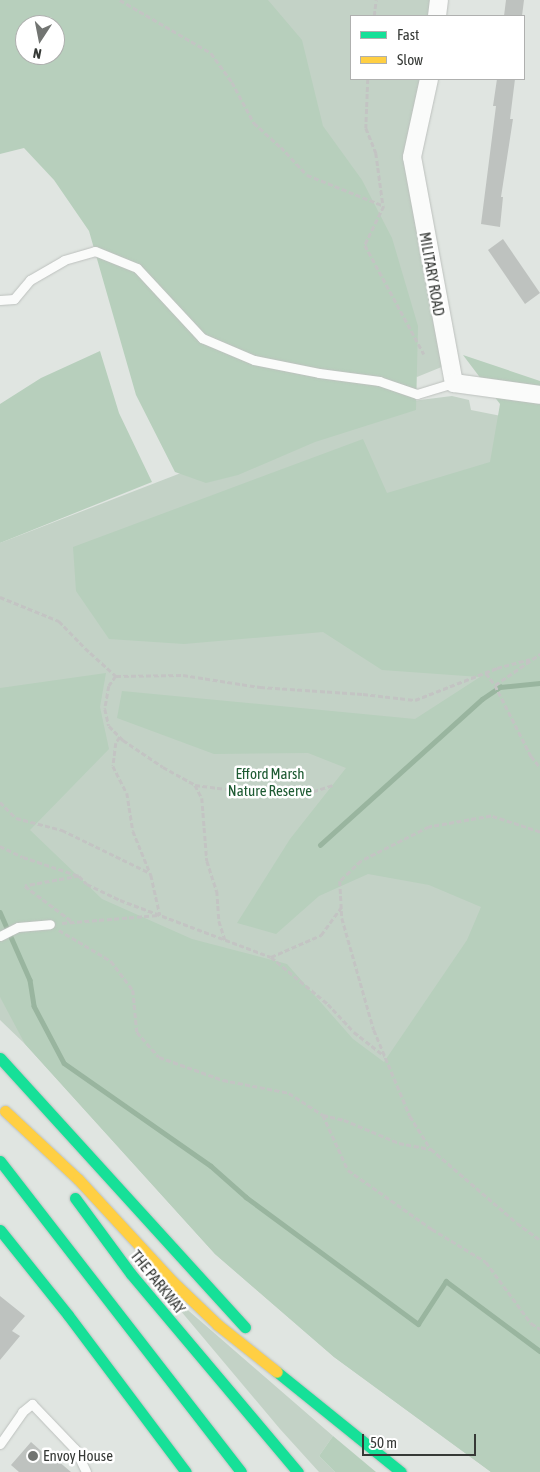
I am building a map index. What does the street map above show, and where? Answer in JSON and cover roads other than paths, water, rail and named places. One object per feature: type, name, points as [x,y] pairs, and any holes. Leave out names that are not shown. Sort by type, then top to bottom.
[{"type":"highway","points":[[0,1058],[311,1400]]},
{"type":"highway","points":[[2,1108],[78,1179],[178,1288],[218,1325],[401,1472]]},
{"type":"highway","name":"THE PARKWAY","points":[[2,1108],[62,1182],[131,1274],[298,1472]]},
{"type":"highway","points":[[0,1160],[242,1472]]},
{"type":"highway","points":[[0,1180],[44,1233],[99,1288]]},
{"type":"highway","points":[[0,1230],[68,1315],[186,1472]]},
{"type":"street","points":[[437,15],[439,0]]},
{"type":"street","name":"MILITARY ROAD","points":[[429,80],[412,157],[454,383]]},
{"type":"street","points":[[454,383],[540,395]]},
{"type":"lane","points":[[0,300],[14,299],[30,280],[64,260],[95,251],[137,268],[202,338],[254,360],[319,373],[379,381],[417,394],[454,383]]},
{"type":"lane","points":[[0,936],[18,927],[50,924]]},
{"type":"lane","points":[[0,1444],[22,1412],[32,1404],[75,1449],[86,1472]]},
{"type":"waterway","points":[[320,845],[482,699],[500,687],[540,683]]},
{"type":"waterway","points":[[0,912],[30,980],[34,1006],[64,1063],[211,1166],[246,1197],[418,1324],[446,1281],[540,1351]]},
{"type":"place","name":"Envoy House","points":[[33,1456]]},
{"type":"park label","name":"Efford Marsh Nature Reserve","points":[[270,782]]}]
